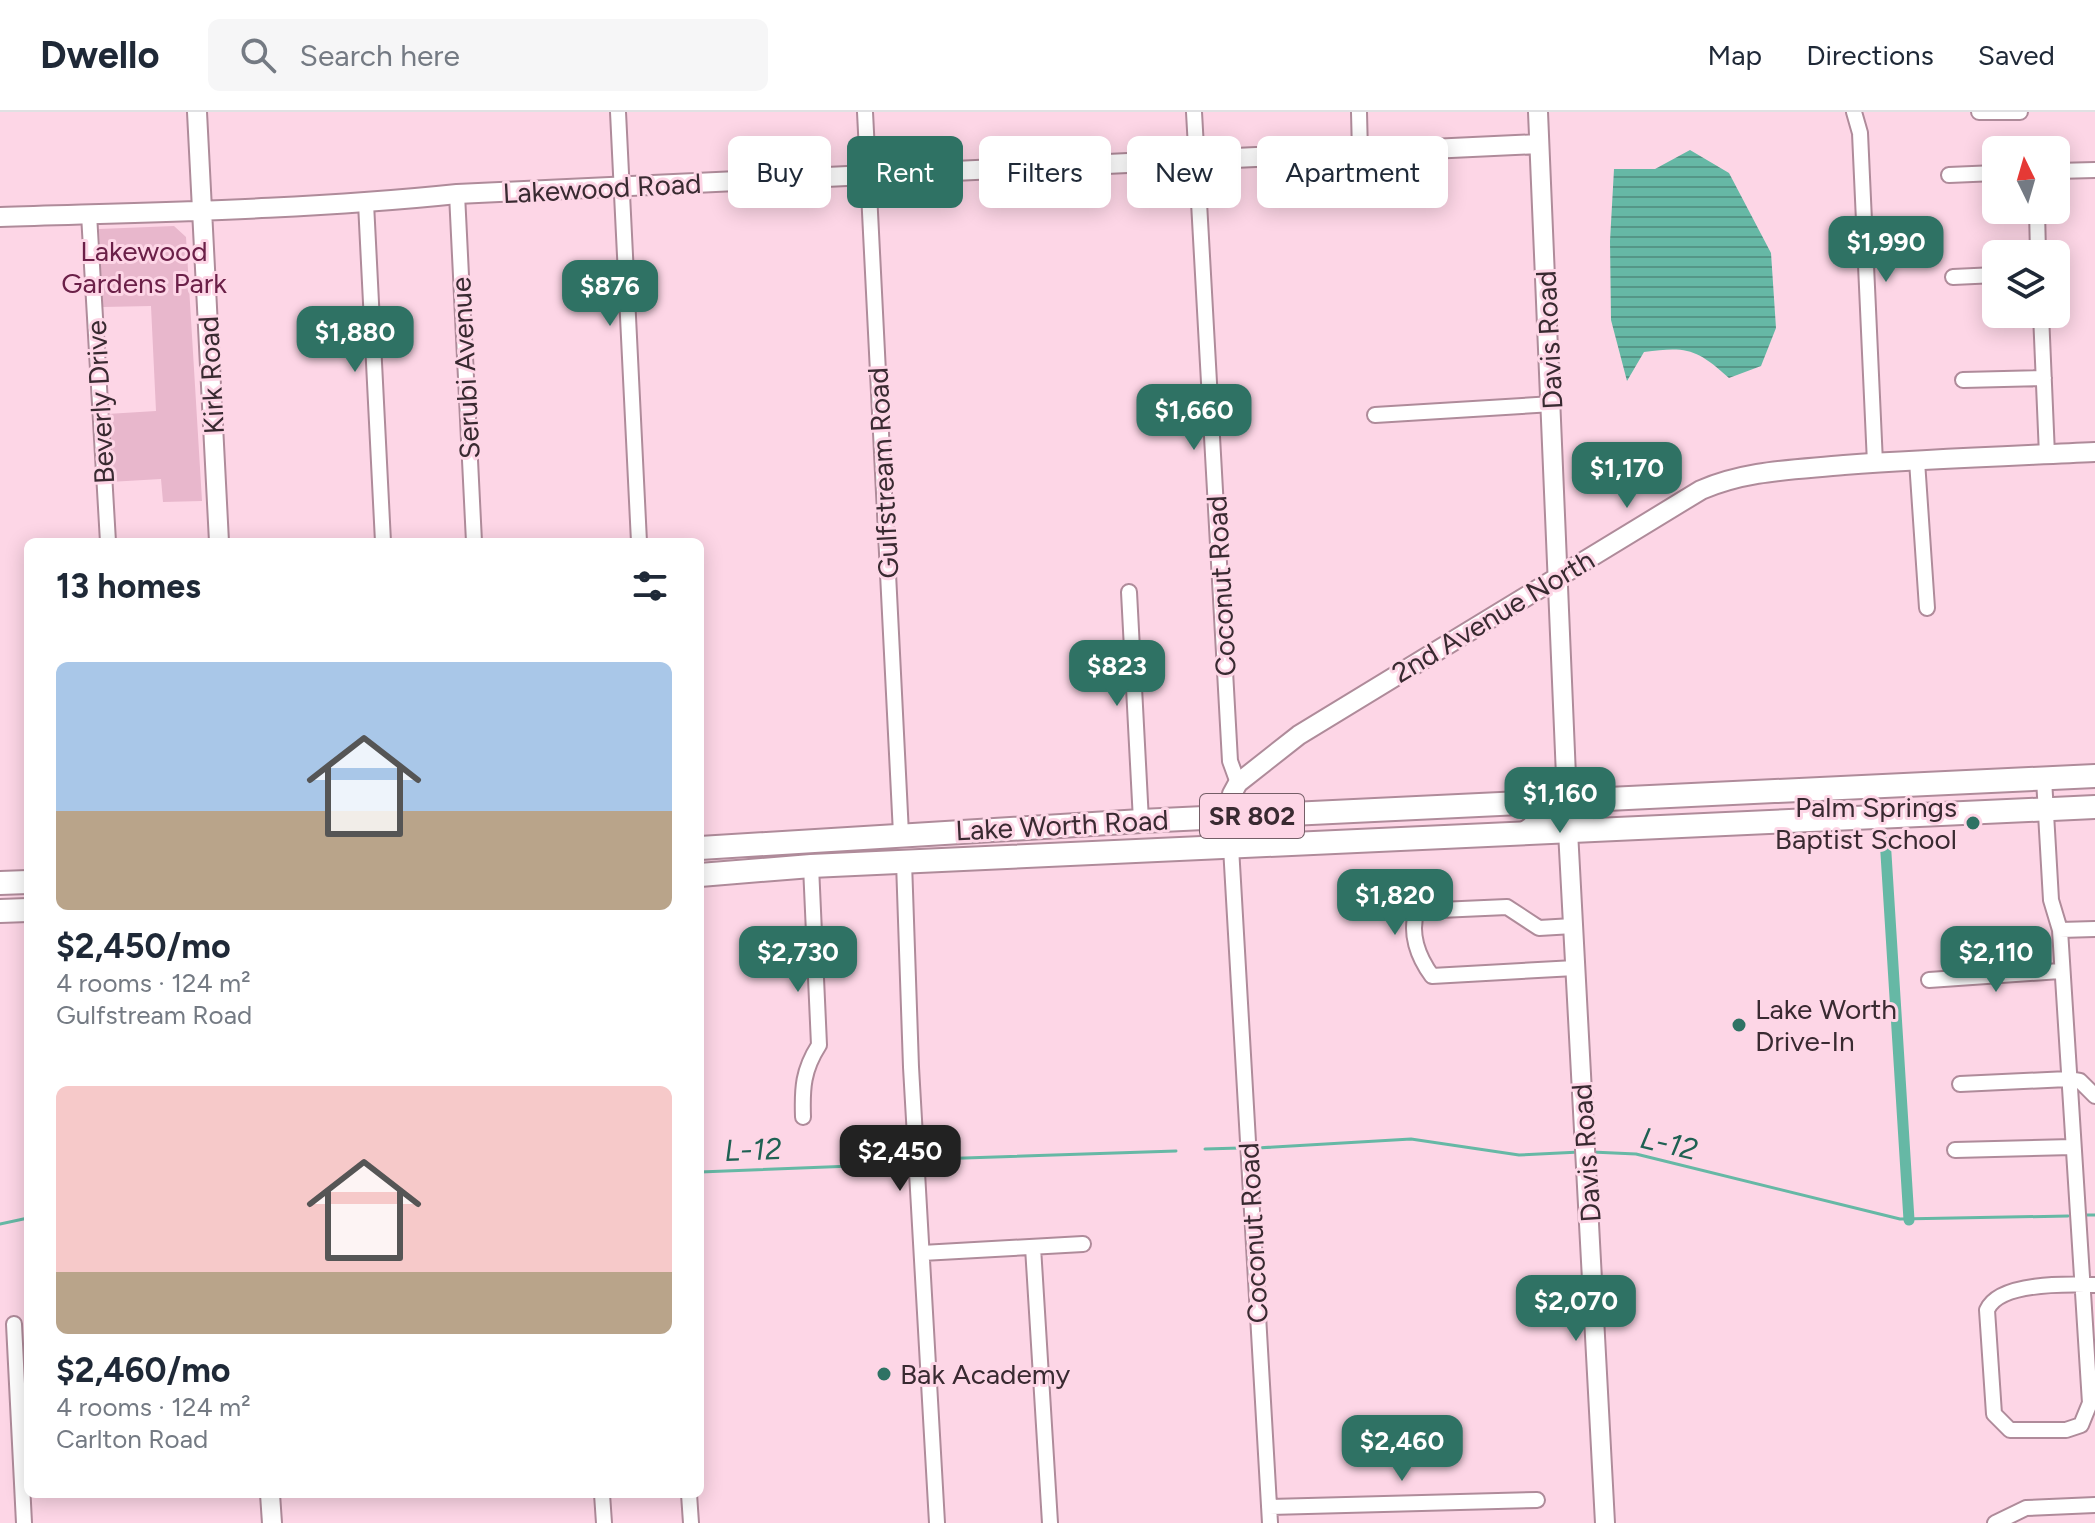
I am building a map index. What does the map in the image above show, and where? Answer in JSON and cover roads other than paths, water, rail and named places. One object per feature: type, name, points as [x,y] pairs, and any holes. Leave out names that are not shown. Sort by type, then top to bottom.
[{"type":"main road","name":"Lake Worth Road","points":[[704,848],[1141,821],[2095,776]]},
{"type":"main road","name":"Lake Worth Road","points":[[704,875],[811,866],[2095,807]]},
{"type":"main road","points":[[1231,847],[1234,831],[1241,828],[1289,825],[1320,813]]},
{"type":"main road","points":[[1148,851],[1169,839],[1218,834],[1229,817]]},
{"type":"main road","points":[[904,862],[911,851],[922,844],[982,842],[990,829]]},
{"type":"main road","points":[[811,866],[824,853],[880,849],[901,834]]},
{"type":"main road","points":[[0,883],[24,882]]},
{"type":"main road","points":[[0,911],[24,910]]},
{"type":"street","name":"Kirk Road","points":[[197,112],[219,538]]},
{"type":"street","points":[[618,112],[639,538]]},
{"type":"street","name":"Gulfstream Road","points":[[865,112],[866,136]]},
{"type":"street","name":"Coconut Road","points":[[1194,112],[1195,136]]},
{"type":"street","points":[[1359,112],[1360,136]]},
{"type":"street","name":"Davis Road","points":[[1538,112],[1553,404],[1567,800]]},
{"type":"street","points":[[1854,112],[1860,133],[1875,463]]},
{"type":"street","points":[[1979,112],[2020,112]]},
{"type":"street","name":"Lakewood Road","points":[[1448,149],[1539,144]]},
{"type":"street","name":"Lakewood Road","points":[[963,172],[1127,164]]},
{"type":"street","points":[[2070,171],[2095,170]]},
{"type":"street","points":[[1949,175],[1982,174]]},
{"type":"street","name":"Lakewood Road","points":[[0,217],[202,212],[366,203],[457,194],[847,177]]},
{"type":"street","name":"Serubi Avenue","points":[[457,194],[474,538]]},
{"type":"street","points":[[366,203],[383,538]]},
{"type":"street","name":"Gulfstream Road","points":[[870,208],[901,834]]},
{"type":"street","name":"Coconut Road","points":[[1199,208],[1230,761],[1238,783],[1232,794],[1229,817]]},
{"type":"street","name":"Beverly Drive","points":[[89,214],[108,538]]},
{"type":"street","points":[[1953,277],[1982,276]]},
{"type":"street","points":[[2042,328],[2047,455]]},
{"type":"street","points":[[1963,380],[2044,378]]},
{"type":"street","points":[[1375,415],[1553,404]]},
{"type":"street","name":"2nd Avenue North","points":[[1238,783],[1299,735],[1701,490],[1725,480],[1747,473],[1875,463],[2095,452]]},
{"type":"street","points":[[1917,461],[1927,608]]},
{"type":"street","points":[[1129,592],[1141,821]]},
{"type":"street","points":[[2044,779],[2051,900],[2060,930],[2072,1147],[2088,1285],[2090,1411],[2074,1428],[2010,1430],[1994,1414],[1987,1310],[1995,1297],[2010,1290],[2088,1285]]},
{"type":"street","points":[[1568,831],[1602,799]]},
{"type":"street","points":[[1522,833],[1567,800]]},
{"type":"street","name":"Davis Road","points":[[1568,831],[1605,1523]]},
{"type":"street","name":"Coconut Road","points":[[1231,847],[1270,1523]]},
{"type":"street","points":[[904,862],[937,1523]]},
{"type":"street","points":[[803,1117],[801,1084],[808,1062],[819,1045],[811,866]]},
{"type":"street","points":[[1573,926],[1539,928],[1507,907],[1417,911],[1411,927],[1424,965],[1432,976],[1575,968]]},
{"type":"street","points":[[2060,930],[2095,929]]},
{"type":"street","points":[[1929,980],[2060,971]]},
{"type":"street","points":[[1960,1084],[2068,1079],[2080,1081],[2095,1096]]},
{"type":"street","points":[[1955,1150],[2072,1147]]},
{"type":"street","points":[[922,1253],[1083,1244]]},
{"type":"street","points":[[1033,1247],[1050,1523]]},
{"type":"street","points":[[14,1324],[24,1523]]},
{"type":"street","points":[[270,1498],[272,1523]]},
{"type":"street","points":[[602,1498],[604,1523]]},
{"type":"street","points":[[689,1498],[691,1523]]},
{"type":"street","points":[[1269,1507],[1537,1500]]},
{"type":"street","points":[[1995,1523],[2026,1508],[2095,1505]]},
{"type":"waterway","points":[[1885,838],[1909,1220]]},
{"type":"waterway","name":"L-12","points":[[1257,1148],[1411,1139],[1519,1155],[1580,1152]]},
{"type":"waterway","name":"L-12","points":[[1205,1149],[1240,1148]]},
{"type":"waterway","name":"L-12","points":[[934,1159],[1176,1151]]},
{"type":"waterway","name":"L-12","points":[[1592,1152],[1636,1154],[1900,1219],[2068,1216]]},
{"type":"waterway","name":"L-12","points":[[704,1172],[904,1164]]},
{"type":"waterway","name":"L-12","points":[[2086,1215],[2095,1215]]},
{"type":"waterway","name":"L-12","points":[[0,1224],[24,1219]]},
{"type":"place","name":"Palm Springs Baptist School","points":[[1973,823]]},
{"type":"place","name":"Lake Worth Drive-In","points":[[1739,1025]]},
{"type":"place","name":"Bak Academy","points":[[884,1374]]},
{"type":"park label","name":"Lakewood Gardens Park","points":[[144,267]]}]
